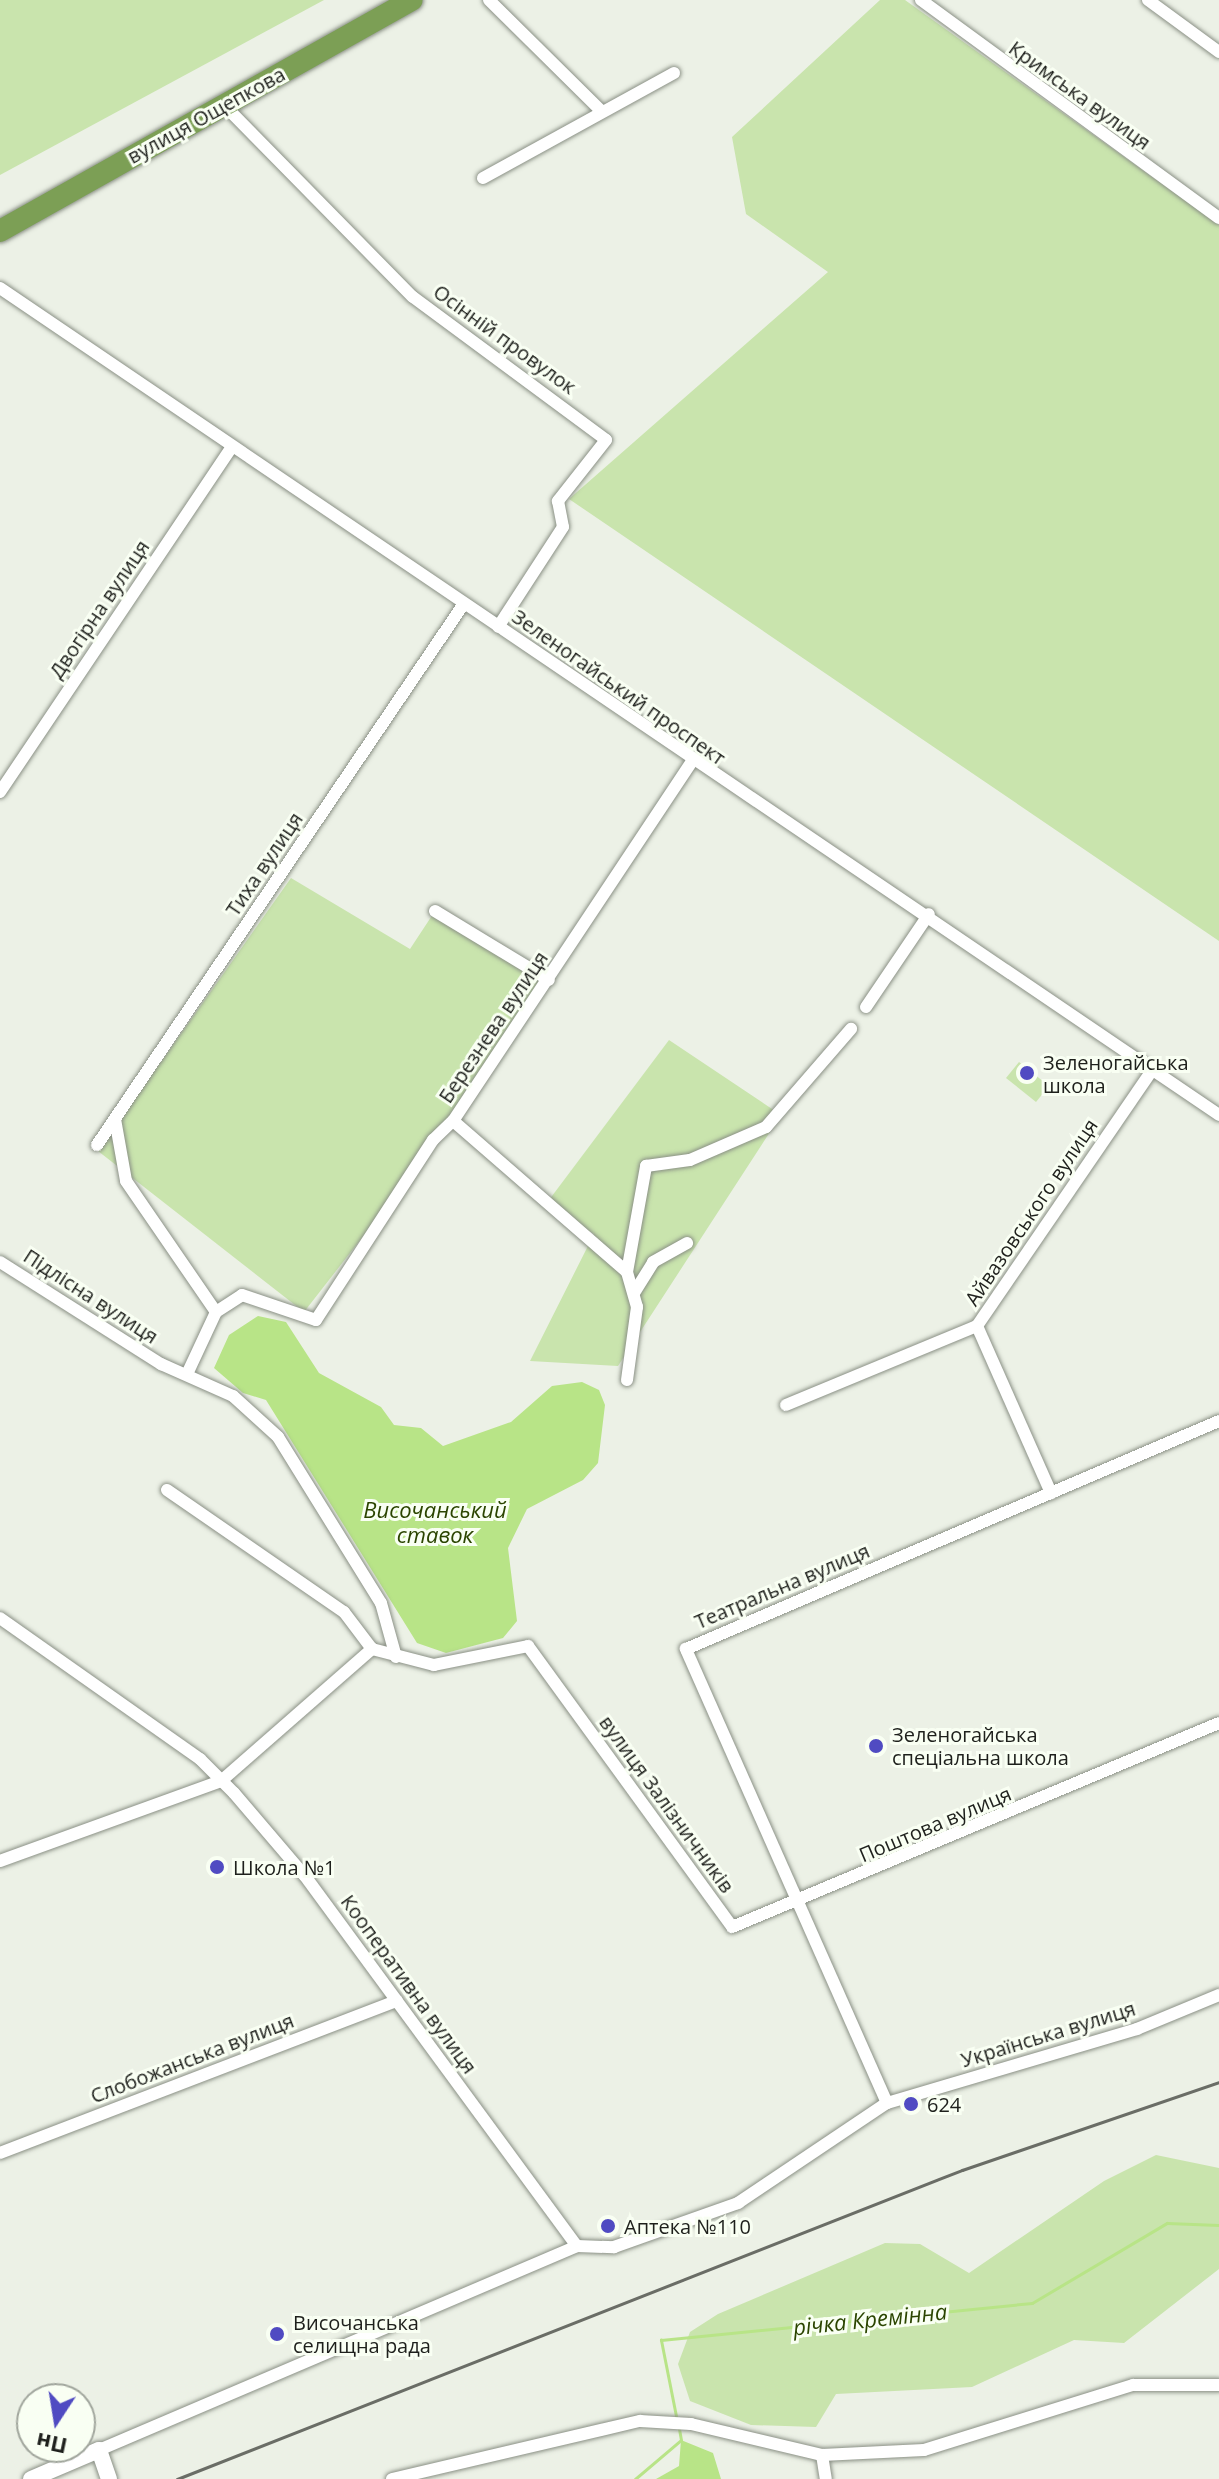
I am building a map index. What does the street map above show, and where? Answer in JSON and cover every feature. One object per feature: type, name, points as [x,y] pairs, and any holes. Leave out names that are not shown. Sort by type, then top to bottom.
[{"type":"highway","name":"вулиця Ощепкова","points":[[0,231],[412,0]]},
{"type":"street","points":[[489,0],[602,112]]},
{"type":"street","name":"Кримська вулиця","points":[[921,0],[1219,218]]},
{"type":"street","points":[[1148,0],[1219,52]]},
{"type":"street","points":[[483,178],[674,73]]},
{"type":"street","name":"Осінній провулок","points":[[224,105],[413,297],[606,440],[558,501],[563,527],[498,627]]},
{"type":"street","name":"Зеленогайський проспект","points":[[2,293],[498,627],[691,763],[929,914],[1219,1115]]},
{"type":"street","name":"Двогірна вулиця","points":[[0,792],[232,447]]},
{"type":"street","name":"Тиха вулиця","points":[[97,1145],[463,605]]},
{"type":"street","name":"Березнева вулиця","points":[[627,1272],[453,1121],[691,763]]},
{"type":"street","points":[[435,911],[549,980]]},
{"type":"street","points":[[866,1007],[929,914]]},
{"type":"street","points":[[627,1380],[634,1293],[627,1272],[646,1166],[690,1160],[766,1127],[851,1029]]},
{"type":"street","name":"Айвазовського вулиця","points":[[786,1405],[977,1326],[1153,1069]]},
{"type":"street","points":[[115,1119],[126,1181],[216,1312]]},
{"type":"street","points":[[188,1372],[216,1312],[242,1295],[316,1320],[406,1179],[453,1121]]},
{"type":"street","points":[[634,1293],[653,1262],[687,1243]]},
{"type":"street","name":"Підлісна вулиця","points":[[0,1262],[161,1364],[188,1372],[233,1396],[278,1437],[381,1603],[396,1657]]},
{"type":"street","points":[[977,1326],[1051,1493]]},
{"type":"street","name":"Театральна вулиця","points":[[887,2103],[686,1649],[1219,1421]]},
{"type":"street","points":[[167,1490],[344,1612],[372,1649],[396,1657]]},
{"type":"street","name":"Кооперативна вулиця","points":[[0,1618],[221,1781],[305,1876],[577,2246]]},
{"type":"street","name":"вулиця Залізничників","points":[[396,1657],[469,1664],[528,1646],[732,1927],[799,1904]]},
{"type":"street","points":[[0,1861],[221,1781],[372,1649]]},
{"type":"street","name":"Поштова вулиця","points":[[799,1904],[1219,1723]]},
{"type":"street","name":"Українська вулиця","points":[[577,2246],[614,2247],[738,2203],[887,2103],[1137,2029],[1219,1995]]},
{"type":"street","name":"Слобожанська вулиця","points":[[0,2153],[397,2001]]},
{"type":"street","points":[[31,2479],[577,2246]]},
{"type":"street","points":[[392,2479],[603,2427],[677,2422],[822,2455],[924,2450],[1133,2385],[1219,2385]]},
{"type":"street","points":[[99,2450],[109,2479]]},
{"type":"street","points":[[822,2455],[826,2479]]},
{"type":"shaded area","points":[[0,0],[324,0],[0,175]]},
{"type":"shaded area","points":[[880,0],[905,0],[1219,225],[1219,941],[569,499],[828,272],[746,214],[732,137]]},
{"type":"shaded area","points":[[291,878],[410,949],[435,911],[549,980],[453,1121],[304,1312],[98,1151]]},
{"type":"shaded area","points":[[669,1040],[781,1115],[618,1366],[530,1361],[594,1234],[546,1204]]},
{"type":"shaded area","points":[[1019,1062],[1049,1086],[1036,1102],[1006,1078]]},
{"type":"shaded area","points":[[1156,2155],[1219,2168],[1219,2269],[1124,2343],[1074,2340],[972,2387],[836,2394],[816,2427],[751,2425],[690,2401],[678,2364],[690,2332],[718,2314],[885,2243],[920,2244],[969,2273],[1104,2181]]},
{"type":"water","name":"Височанський ставок","points":[[258,1316],[286,1322],[319,1373],[381,1407],[394,1425],[421,1428],[443,1446],[511,1422],[552,1386],[582,1382],[599,1390],[605,1405],[598,1463],[583,1480],[527,1509],[508,1548],[517,1621],[503,1638],[446,1653],[417,1643],[266,1400],[243,1393],[214,1368],[229,1335]]},
{"type":"water","points":[[681,2440],[713,2453],[721,2479],[656,2479],[679,2466]]},
{"type":"waterway","name":"річка Кремінна","points":[[677,2421],[661,2340],[1032,2303],[1167,2223],[1219,2225]]},
{"type":"waterway","name":"річка Кремінна","points":[[635,2479],[681,2440],[679,2429]]},
{"type":"railway","points":[[177,2479],[962,2170],[1219,2082]]},
{"type":"place","name":"Зеленогайська школа","points":[[1027,1073]]},
{"type":"place","name":"Зеленогайська спеціальна школа","points":[[876,1746]]},
{"type":"place","name":"Школа №1","points":[[217,1867]]},
{"type":"place","name":"624","points":[[911,2104]]},
{"type":"place","name":"Аптека №110","points":[[608,2226]]},
{"type":"place","name":"Височанська селищна рада","points":[[277,2334]]}]
